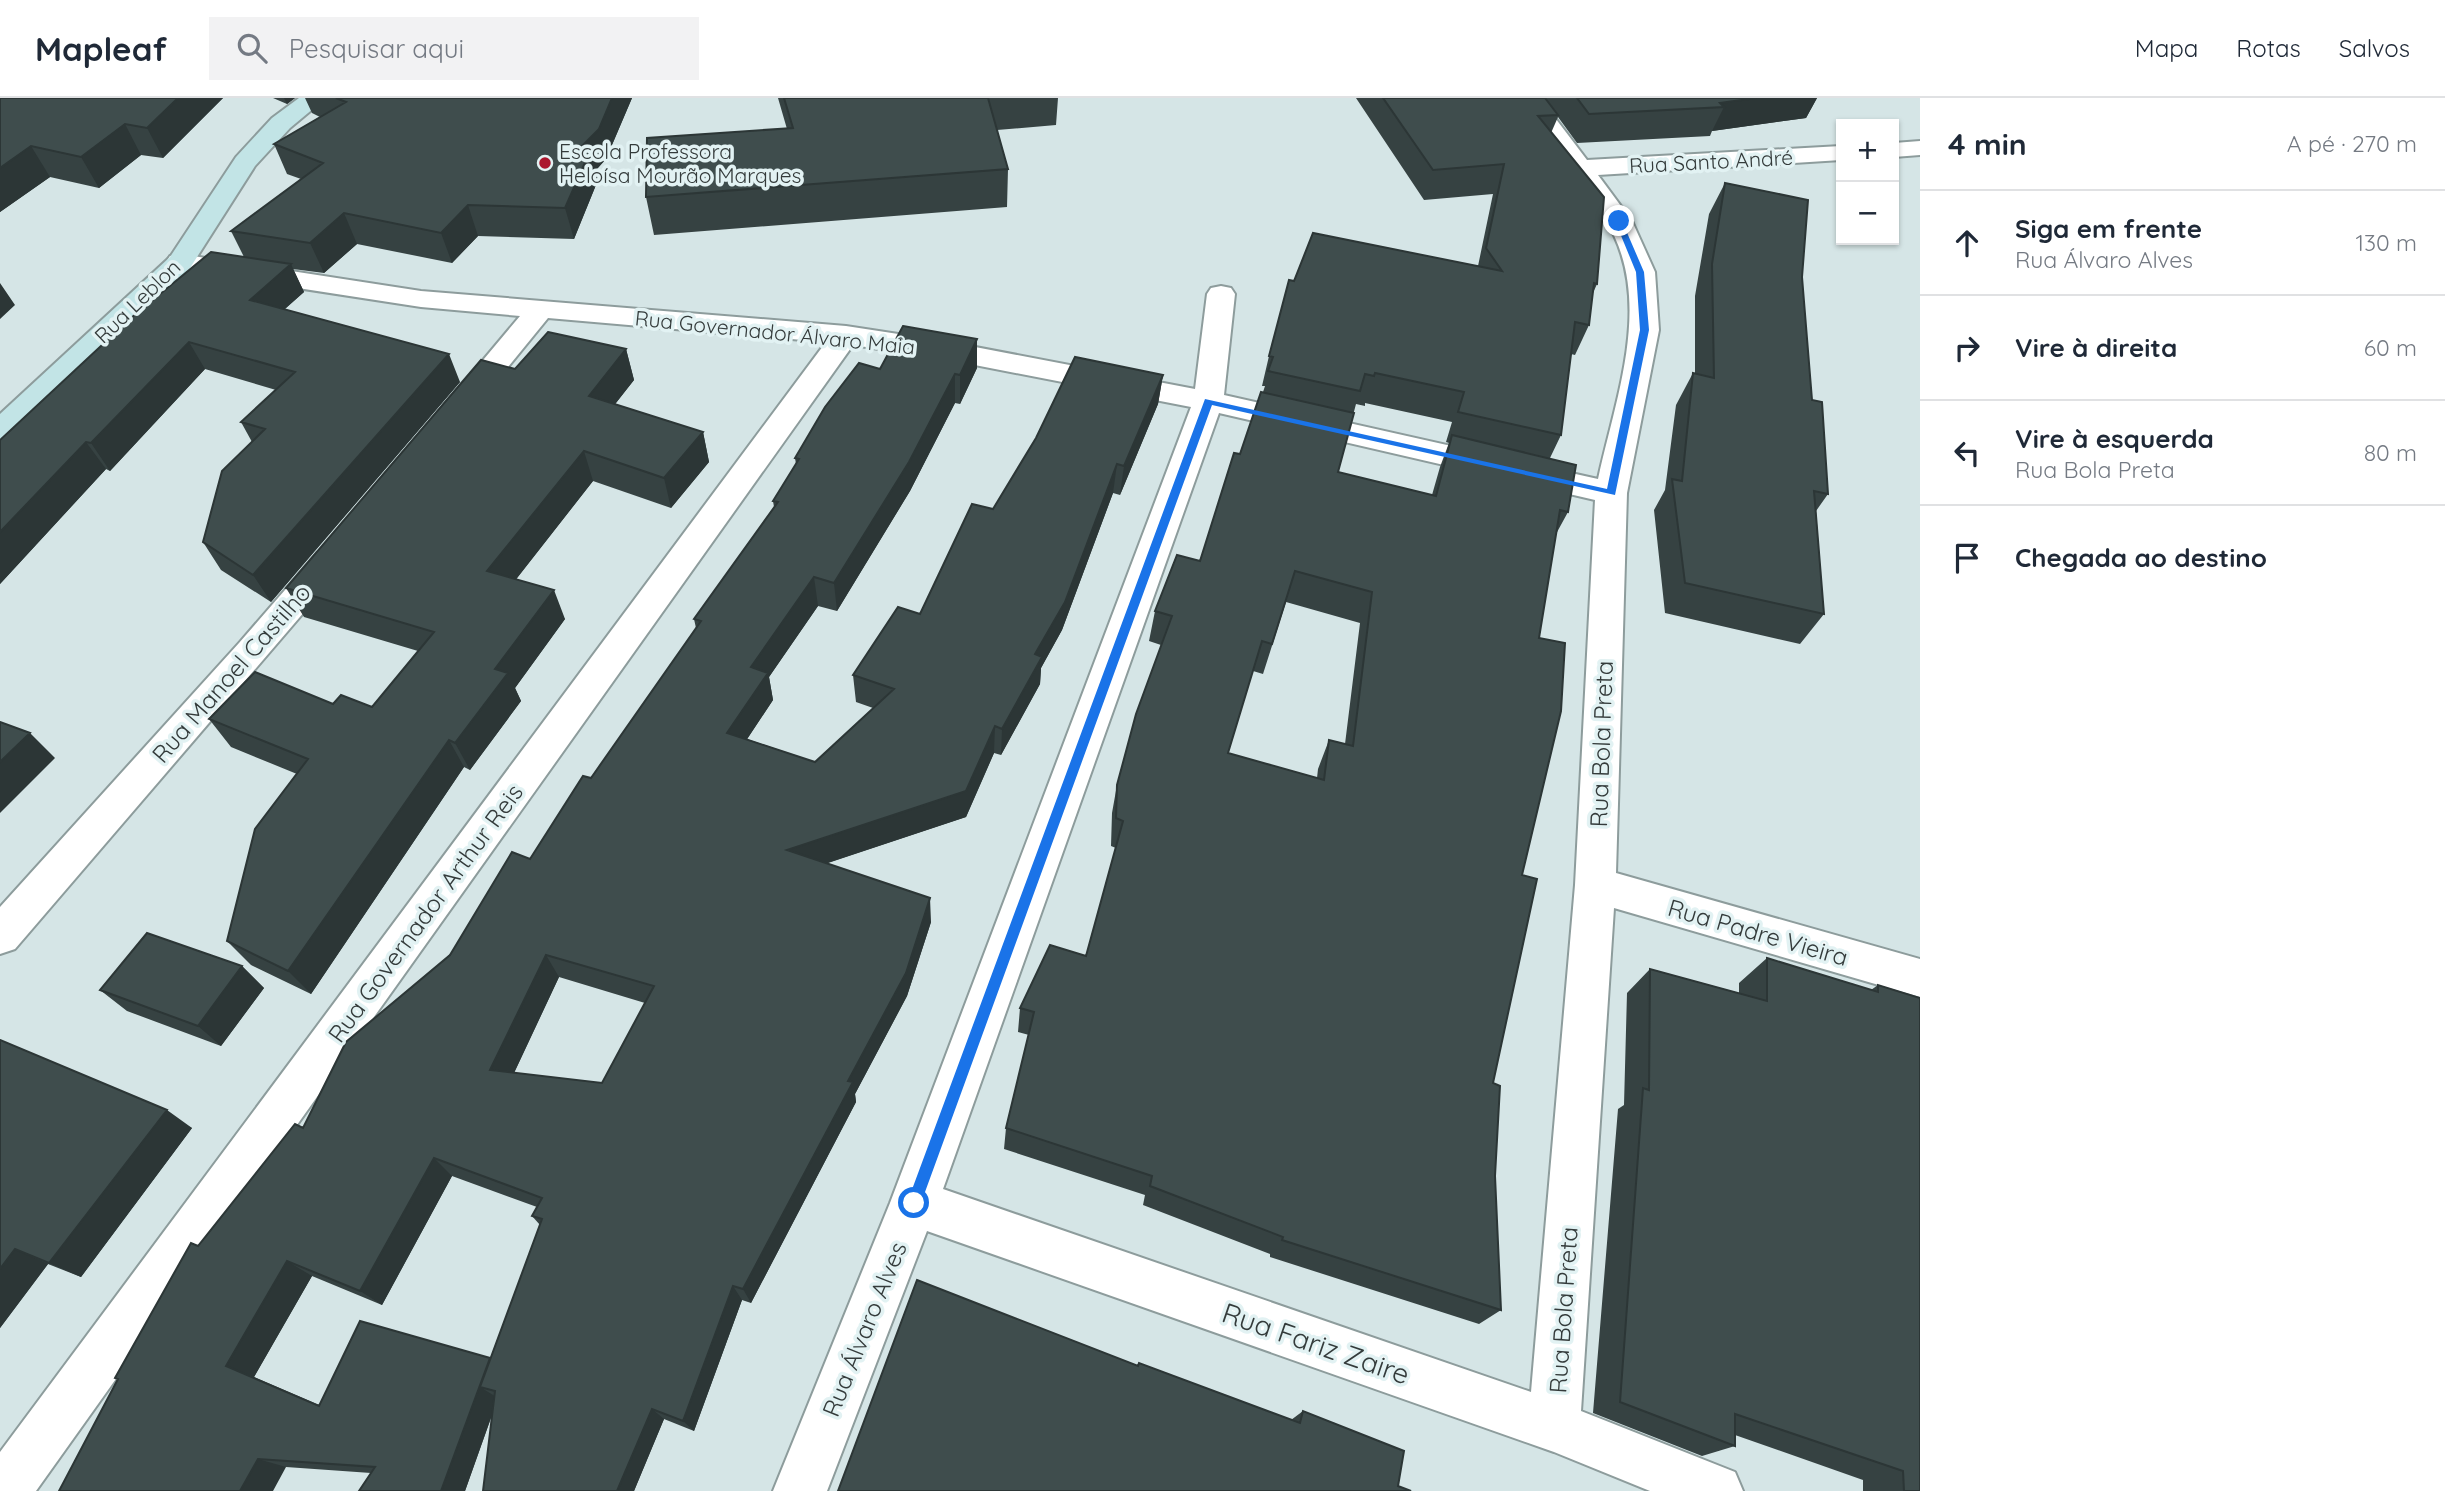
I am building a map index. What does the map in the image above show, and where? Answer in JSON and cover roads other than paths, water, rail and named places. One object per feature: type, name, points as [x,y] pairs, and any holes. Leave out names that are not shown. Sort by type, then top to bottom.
[{"type":"street","name":"Rua Leblon","points":[[0,431],[180,262],[245,162],[281,123],[314,98]]},
{"type":"street","name":"Rua Bola Preta","points":[[1528,98],[1619,221],[1640,272],[1645,330],[1611,493],[1595,885],[1554,1426]]},
{"type":"street","points":[[1899,150],[1920,148]]},
{"type":"street","name":"Rua Santo André","points":[[1581,168],[1836,153]]},
{"type":"street","name":"Rua Governador Álvaro Maia","points":[[180,262],[421,299],[846,335],[944,350],[1208,401],[1611,493]]},
{"type":"street","name":"Rua Álvaro Alves","points":[[800,1491],[914,1203],[1208,401],[1221,294]]},
{"type":"street","points":[[441,428],[540,311]]},
{"type":"street","name":"Rua Governador Arthur Reis","points":[[4,1491],[846,335]]},
{"type":"street","name":"Rua Manoel Castilho","points":[[0,936],[252,652],[351,535]]},
{"type":"street","name":"Rua Padre Vieira","points":[[1595,885],[1920,978]]},
{"type":"street","name":"Rua Fariz Zaire","points":[[914,1203],[1554,1426],[1716,1491]]},
{"type":"place","name":"Escola Professora Heloísa Mourão Marques","points":[[545,163]]}]
